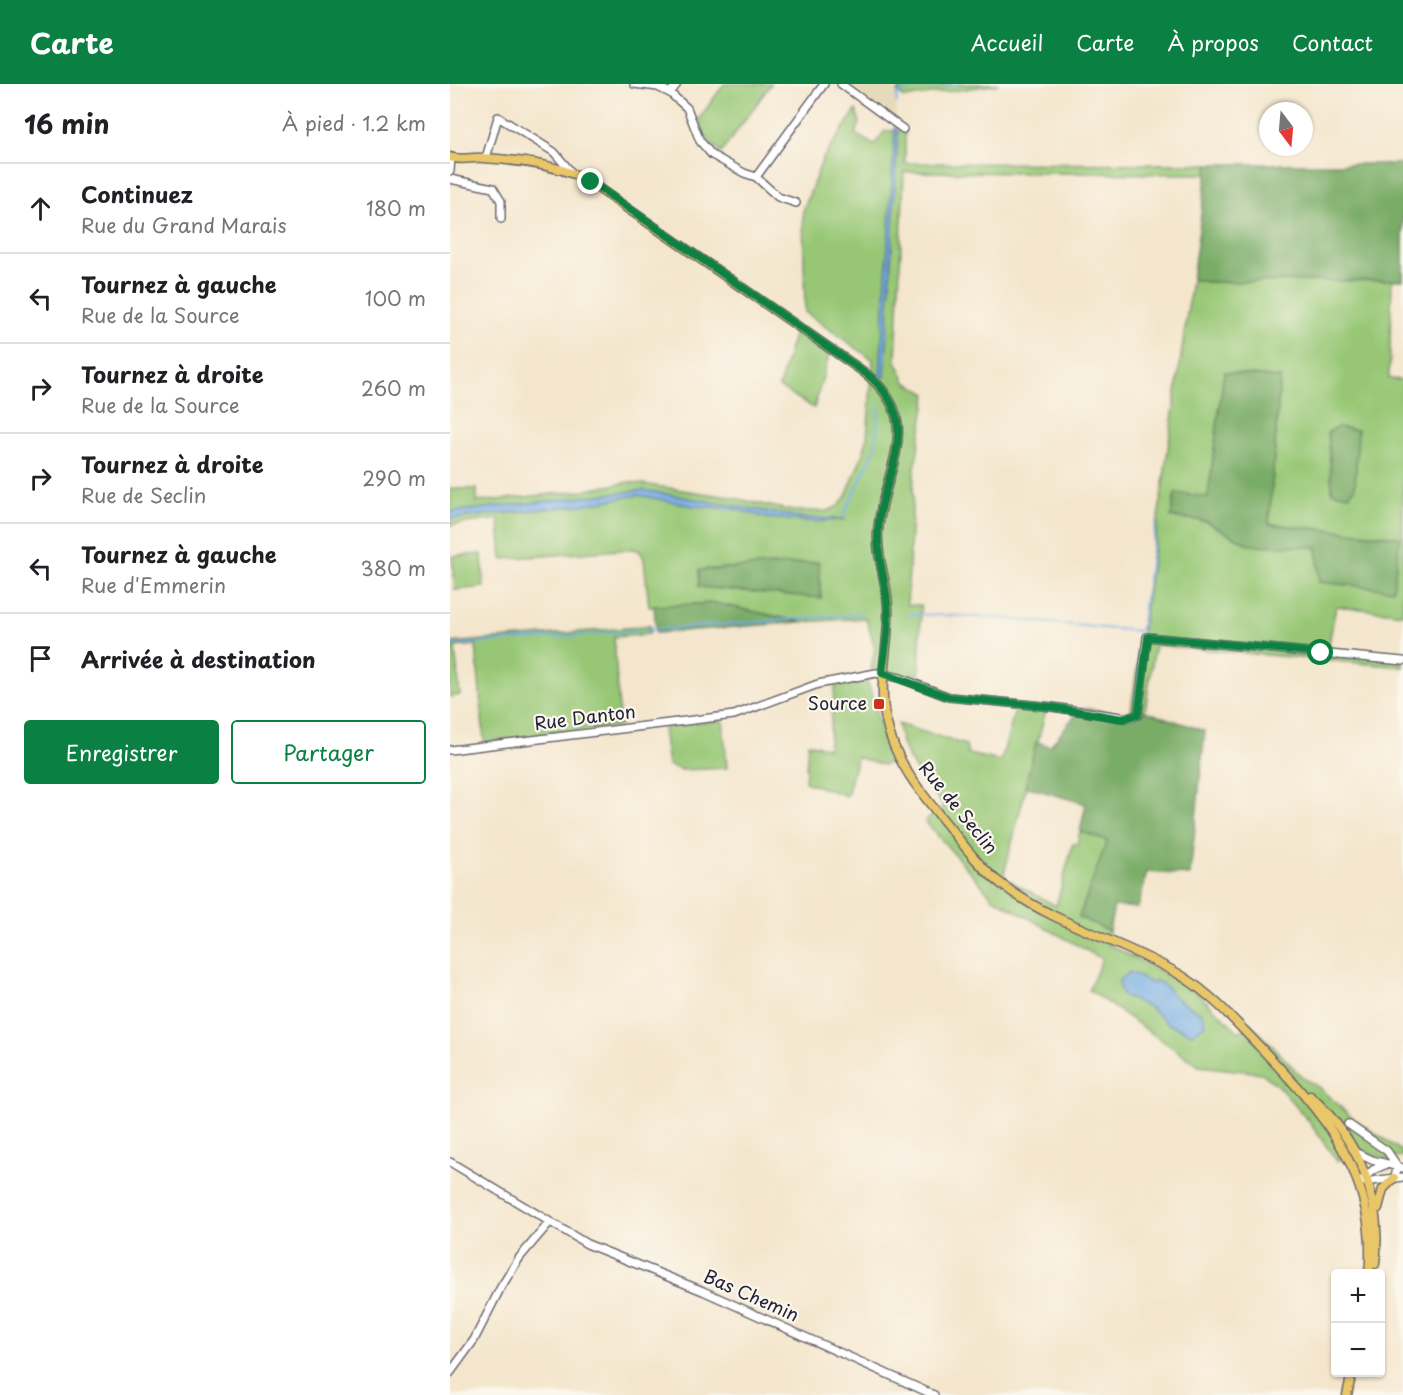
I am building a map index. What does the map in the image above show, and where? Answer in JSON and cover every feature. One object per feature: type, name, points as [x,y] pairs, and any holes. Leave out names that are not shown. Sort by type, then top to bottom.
[{"type":"main road","points":[[451,158],[486,158],[571,172]]},
{"type":"main road","name":"Rue de Seclin","points":[[571,172],[595,185],[861,370],[879,385],[893,408],[899,434],[897,456],[878,533],[888,606],[882,673],[886,722],[901,762],[925,797],[981,865],[1004,886],[1028,901],[1174,971],[1208,994],[1289,1078]]},
{"type":"main road","points":[[1289,1078],[1326,1112],[1355,1152],[1377,1224]]},
{"type":"main road","points":[[1289,1078],[1336,1137],[1365,1180],[1370,1227],[1369,1269]]},
{"type":"main road","points":[[1374,1269],[1380,1195],[1399,1178]]},
{"type":"main road","points":[[1347,1395],[1351,1377]]},
{"type":"street","points":[[634,84],[658,86],[670,93],[690,112],[698,136],[709,152],[744,173],[756,177],[778,197],[796,203]]},
{"type":"street","points":[[670,93],[676,84]]},
{"type":"street","points":[[756,177],[824,84]]},
{"type":"street","points":[[841,84],[902,128]]},
{"type":"street","points":[[486,158],[498,117],[554,153],[571,172]]},
{"type":"street","points":[[450,171],[451,158]]},
{"type":"street","points":[[450,179],[493,188],[501,201],[501,219]]},
{"type":"street","points":[[882,673],[949,697],[1052,707],[1128,718],[1138,715],[1148,637],[1403,661]]},
{"type":"street","name":"Rue Danton","points":[[450,750],[723,716],[751,710],[818,684],[882,673]]},
{"type":"street","points":[[1348,1124],[1387,1151],[1401,1167]]},
{"type":"street","points":[[1355,1152],[1401,1167]]},
{"type":"street","name":"Bas Chemin","points":[[450,1162],[587,1244],[703,1291],[934,1395]]},
{"type":"street","points":[[1365,1180],[1387,1164]]},
{"type":"street","points":[[1365,1180],[1399,1178],[1401,1167]]},
{"type":"street","points":[[450,1373],[474,1340],[515,1264],[552,1225]]},
{"type":"shaded area","points":[[848,84],[889,84],[897,92],[896,123]]},
{"type":"green space","points":[[724,84],[771,84],[721,153],[704,135],[699,119]]},
{"type":"green space","points":[[915,84],[999,84],[904,98],[897,92],[902,87]]},
{"type":"green space","points":[[856,110],[860,123],[855,134],[874,145],[885,131],[905,131],[905,163],[1208,164],[1207,174],[904,172],[896,361],[906,382],[927,394],[914,474],[907,605],[921,605],[919,680],[893,672],[871,669],[875,648],[866,618],[801,622],[715,603],[649,607],[644,559],[640,551],[633,549],[502,559],[499,519],[450,525],[450,489],[477,489],[477,502],[581,491],[629,482],[729,497],[793,511],[828,511],[838,506],[846,496],[867,438],[873,360],[805,312],[803,211],[823,158]],"holes":[[[818,562],[821,598],[699,571],[699,570]]]},
{"type":"green space","points":[[1208,164],[1403,164],[1403,280],[1207,282],[1192,279]]},
{"type":"green space","points":[[1192,279],[1207,282],[1392,280],[1389,379],[1403,380],[1403,614],[1336,606],[1328,649],[1403,656],[1403,667],[1155,645],[1145,711],[1131,710]],"holes":[[[1224,373],[1280,379],[1269,524],[1399,537],[1393,589],[1319,582],[1317,547],[1250,545],[1205,521],[1172,517],[1175,493],[1208,497]]]},
{"type":"green space","points":[[795,331],[829,355],[814,408],[779,387]]},
{"type":"green space","points":[[1224,372],[1280,378],[1269,524],[1400,537],[1393,590],[1319,582],[1317,547],[1250,545],[1205,521],[1171,517],[1175,493],[1208,497]]},
{"type":"green space","points":[[1338,427],[1358,430],[1355,488],[1349,495],[1332,492],[1328,432]]},
{"type":"green space","points":[[482,554],[484,587],[455,590],[452,556]]},
{"type":"green space","points":[[819,562],[821,598],[699,587],[699,570]]},
{"type":"green space","points":[[715,603],[801,622],[656,633],[654,606]]},
{"type":"green space","points":[[650,626],[649,634],[614,637],[620,726],[484,742],[476,645],[455,647],[460,695],[450,697],[450,643]]},
{"type":"green space","points":[[864,679],[869,686],[891,763],[883,765],[857,757],[847,796],[805,782],[808,743],[828,748],[835,686]]},
{"type":"green space","points":[[1016,707],[1046,710],[1003,877],[1056,906],[1073,844],[1077,845],[1080,831],[1108,840],[1079,917],[1109,931],[1108,944],[1190,986],[1239,1032],[1250,1023],[1304,1079],[1317,1086],[1353,1118],[1403,1152],[1403,1156],[1387,1160],[1361,1150],[1337,1161],[1307,1119],[1278,1086],[1262,1073],[1199,1066],[1089,990],[1102,959],[993,898],[925,821],[944,806],[921,778],[909,758],[898,724],[966,745],[968,754],[1001,761]]},
{"type":"green space","points":[[1081,708],[1125,714],[1131,710],[1145,711],[1205,731],[1190,875],[1147,872],[1138,908],[1114,906],[1109,931],[1079,917],[1107,841],[1080,831],[1086,804],[1025,786],[1036,742],[1050,746]]},
{"type":"green space","points":[[723,720],[727,768],[682,770],[668,765],[663,729],[674,725]]},
{"type":"water","points":[[895,127],[898,130],[885,377],[880,376]]},
{"type":"water","points":[[643,490],[804,518],[846,519],[817,522],[767,518],[735,509],[694,506],[638,495],[582,505],[450,519],[450,512]]},
{"type":"water","points":[[1130,972],[1153,984],[1155,980],[1164,985],[1177,999],[1203,1014],[1206,1024],[1192,1034],[1167,1023],[1149,1007],[1124,996],[1120,991],[1119,980]]},
{"type":"waterway","points":[[897,103],[897,96],[904,90],[957,84]]},
{"type":"waterway","points":[[842,518],[875,449],[879,406]]},
{"type":"waterway","points":[[910,614],[985,617],[1138,631],[1141,629],[1156,522]]},
{"type":"waterway","points":[[450,645],[863,614]]},
{"type":"place","name":"Source","points":[[879,704]]},
{"type":"route","points":[[591,182],[867,374],[879,385],[888,399],[897,419],[899,439],[878,533],[879,554],[888,606],[882,673],[949,697],[1052,707],[1125,719],[1138,715],[1148,637],[1321,653]]}]
